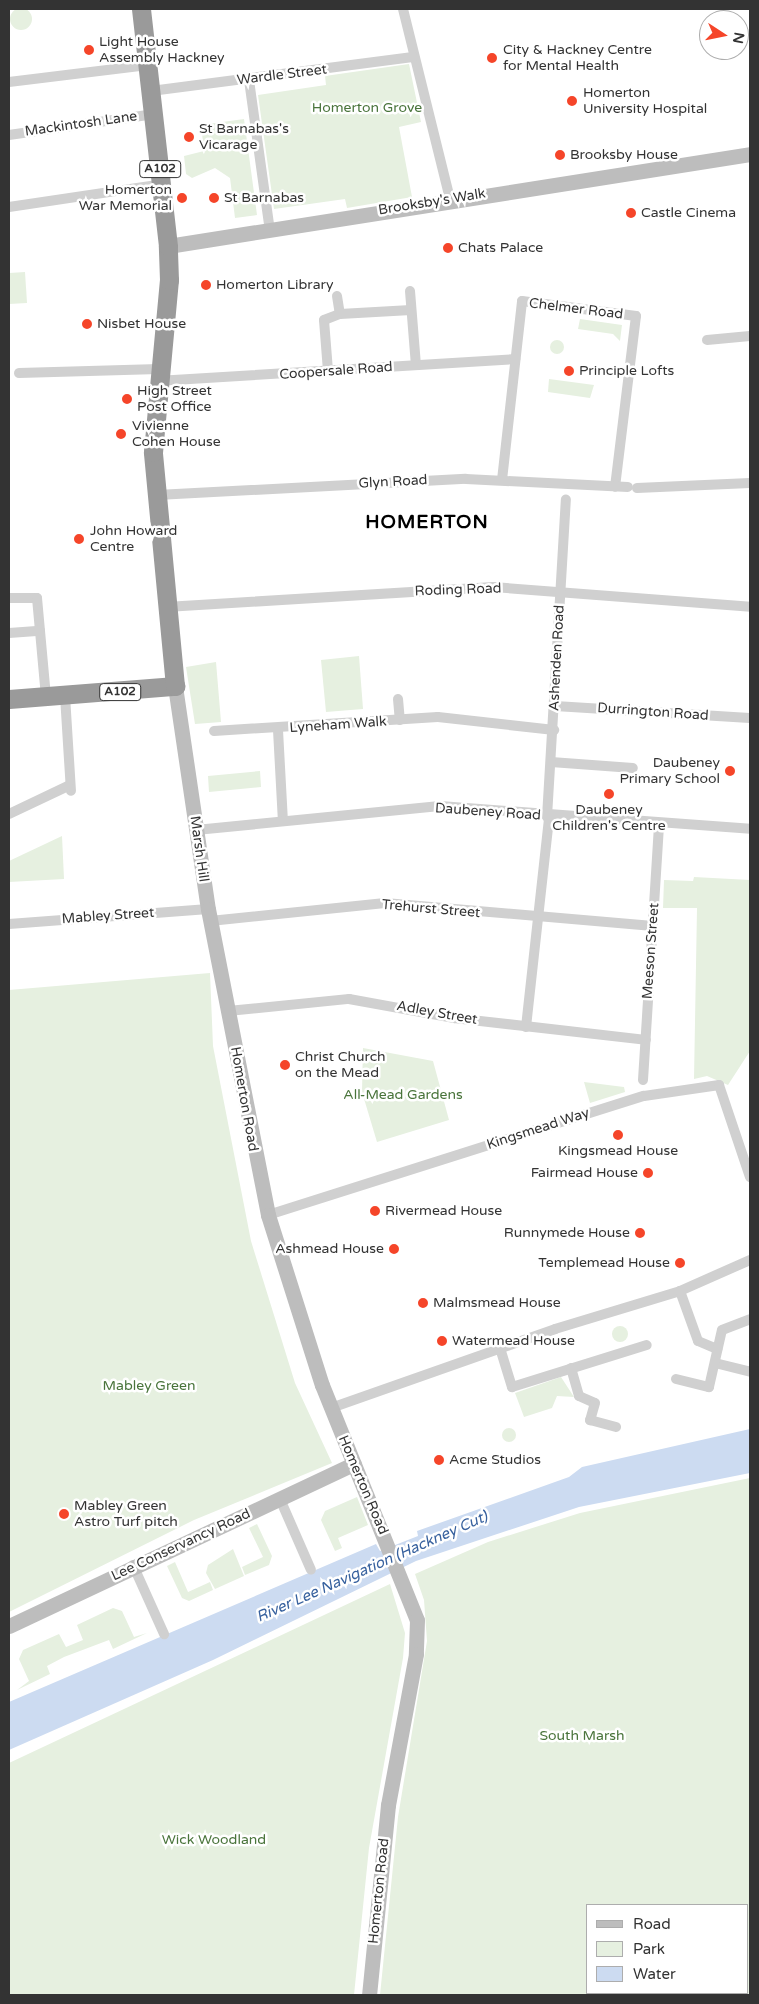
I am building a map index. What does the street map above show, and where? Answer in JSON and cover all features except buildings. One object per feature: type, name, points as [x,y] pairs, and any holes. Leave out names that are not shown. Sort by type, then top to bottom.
[{"type":"highway","name":"A102","points":[[9,699],[175,686],[166,607],[153,452],[158,375],[169,280],[168,246],[141,9]]},
{"type":"main road","name":"Brooksby's Walk","points":[[168,246],[270,232],[450,199],[750,154]]},
{"type":"main road","name":"Marsh Hill","points":[[175,686],[209,915],[228,1011]]},
{"type":"main road","name":"Homerton Road","points":[[228,1011],[268,1215],[331,1408],[412,1599],[418,1638],[388,1806],[368,1995]]},
{"type":"main road","name":"Lee Conservancy Road","points":[[9,1626],[133,1565],[354,1464]]},
{"type":"street","points":[[403,9],[430,131],[450,199]]},
{"type":"street","name":"Wardle Street","points":[[151,91],[249,80],[413,57]]},
{"type":"street","points":[[9,82],[148,65]]},
{"type":"street","points":[[249,80],[270,232]]},
{"type":"street","name":"Mackintosh Lane","points":[[9,135],[154,114]]},
{"type":"street","points":[[9,207],[162,184]]},
{"type":"street","points":[[410,291],[410,310],[416,365]]},
{"type":"street","points":[[337,296],[340,314]]},
{"type":"street","name":"Chelmer Road","points":[[502,480],[522,301],[636,316],[615,487]]},
{"type":"street","points":[[328,372],[324,320],[340,314],[410,310]]},
{"type":"street","points":[[707,340],[750,336]]},
{"type":"street","name":"Coopersale Road","points":[[19,373],[158,375],[328,372],[515,359]]},
{"type":"street","name":"Glyn Road","points":[[157,495],[502,480],[615,487],[750,483]]},
{"type":"street","name":"Ashenden Road","points":[[526,1027],[548,817],[566,500]]},
{"type":"street","name":"Roding Road","points":[[166,607],[493,587],[750,607]]},
{"type":"street","points":[[9,598],[33,596],[37,598],[46,697]]},
{"type":"street","points":[[9,634],[40,631]]},
{"type":"street","points":[[9,814],[69,789],[65,696]]},
{"type":"street","name":"Lyneham Walk","points":[[398,699],[400,720]]},
{"type":"street","name":"Durrington Road","points":[[555,706],[750,718]]},
{"type":"street","name":"Lyneham Walk","points":[[283,821],[278,730],[438,717],[554,730]]},
{"type":"street","points":[[214,731],[278,730]]},
{"type":"street","points":[[551,762],[633,768]]},
{"type":"street","name":"Daubeney Road","points":[[196,830],[440,806],[548,817],[750,829]]},
{"type":"street","name":"Meeson Street","points":[[643,1080],[659,823]]},
{"type":"street","name":"Trehurst Street","points":[[209,915],[385,903],[538,920],[653,926]]},
{"type":"street","name":"Mabley Street","points":[[9,924],[209,915]]},
{"type":"street","name":"Adley Street","points":[[228,1011],[349,999],[526,1027],[646,1040]]},
{"type":"street","name":"Kingsmead Way","points":[[268,1215],[644,1096],[719,1085],[750,1177]]},
{"type":"street","points":[[331,1408],[500,1348],[680,1291],[750,1260]]},
{"type":"street","points":[[680,1291],[698,1341],[716,1349]]},
{"type":"street","points":[[676,1379],[709,1387],[715,1363],[716,1349],[722,1330],[750,1319]]},
{"type":"street","points":[[500,1348],[512,1386],[647,1345]]},
{"type":"street","points":[[715,1363],[750,1372]]},
{"type":"street","points":[[571,1368],[579,1396],[595,1403],[590,1420],[616,1427]]},
{"type":"street","points":[[280,1499],[311,1570]]},
{"type":"street","points":[[133,1565],[164,1634]]},
{"type":"green space","points":[[21,8],[29,11],[32,19],[29,27],[21,30],[13,27],[10,19],[13,11]]},
{"type":"green space","name":"Homerton Grove","points":[[409,64],[421,122],[399,127],[412,197],[347,208],[345,199],[274,209],[258,95],[326,85],[325,76]]},
{"type":"green space","points":[[244,119],[257,215],[235,218],[230,178],[215,168],[192,178],[186,174],[184,156],[204,151],[201,125]]},
{"type":"green space","points":[[25,272],[27,303],[9,304],[9,273]]},
{"type":"green space","points":[[580,319],[622,325],[620,341],[613,334],[578,329]]},
{"type":"green space","points":[[554,340],[560,340],[564,347],[560,354],[554,354],[550,350],[550,344]]},
{"type":"green space","points":[[549,379],[594,385],[590,398],[548,392]]},
{"type":"green space","points":[[359,656],[363,709],[326,712],[321,660]]},
{"type":"green space","points":[[216,662],[221,722],[195,724],[186,667]]},
{"type":"green space","points":[[260,771],[261,787],[209,792],[208,776]]},
{"type":"green space","points":[[62,836],[64,879],[9,882],[9,861]]},
{"type":"green space","points":[[694,877],[750,880],[750,1051],[728,1085],[707,1076],[694,1079],[697,908],[663,908],[664,880],[693,881]]},
{"type":"green space","name":"Mabley Green","points":[[210,973],[213,1046],[251,1241],[295,1383],[332,1463],[194,1520],[9,1612],[9,990]]},
{"type":"green space","name":"All-Mead Gardens","points":[[363,1048],[433,1061],[449,1120],[377,1142],[362,1092]]},
{"type":"green space","points":[[584,1082],[624,1087],[625,1092],[590,1103]]},
{"type":"green space","points":[[620,1326],[626,1328],[628,1334],[626,1340],[620,1342],[614,1340],[612,1334],[614,1328]]},
{"type":"green space","points":[[561,1377],[574,1397],[557,1396],[552,1408],[524,1417],[515,1393]]},
{"type":"green space","points":[[506,1428],[512,1428],[516,1435],[512,1442],[506,1442],[502,1438],[502,1432]]},
{"type":"green space","name":"South Marsh","points":[[750,1478],[750,1995],[380,1995],[398,1817],[427,1641],[424,1600],[415,1574],[488,1542],[580,1513]]},
{"type":"green space","points":[[357,1497],[368,1525],[338,1538],[342,1548],[335,1551],[321,1520],[325,1511]]},
{"type":"green space","points":[[257,1524],[272,1556],[269,1565],[245,1575],[242,1567],[263,1557],[249,1528]]},
{"type":"green space","points":[[233,1549],[244,1576],[215,1589],[206,1573],[208,1565]]},
{"type":"green space","points":[[175,1562],[188,1592],[210,1582],[213,1590],[189,1601],[182,1598],[167,1566]]},
{"type":"green space","name":"Wick Woodland","points":[[390,1584],[405,1633],[403,1658],[369,1848],[354,1995],[9,1995],[9,1763]]},
{"type":"green space","points":[[113,1608],[122,1611],[134,1637],[147,1633],[113,1649],[109,1640],[64,1657],[47,1666],[50,1674],[17,1690],[29,1681],[19,1659],[23,1650],[59,1634],[66,1647],[83,1640],[77,1625]]},
{"type":"water","name":"River Lee Navigation (Hackney Cut)","points":[[750,1429],[750,1473],[579,1507],[416,1561],[213,1660],[9,1750],[9,1702],[376,1544],[380,1551],[418,1536],[417,1531],[569,1477],[582,1467]]},
{"type":"place","name":"Light House Assembly Hackney","points":[[89,50]]},
{"type":"place","name":"City & Hackney Centre for Mental Health","points":[[492,58]]},
{"type":"place","name":"Homerton University Hospital","points":[[572,101]]},
{"type":"place","name":"St Barnabas's Vicarage","points":[[189,137]]},
{"type":"place","name":"Brooksby House","points":[[560,155]]},
{"type":"place","name":"Homerton War Memorial","points":[[182,198]]},
{"type":"place","name":"St Barnabas","points":[[214,198]]},
{"type":"place","name":"Castle Cinema","points":[[631,213]]},
{"type":"place","name":"Chats Palace","points":[[448,248]]},
{"type":"place","name":"Homerton Library","points":[[206,285]]},
{"type":"place","name":"Nisbet House","points":[[87,324]]},
{"type":"place","name":"Principle Lofts","points":[[569,371]]},
{"type":"place","name":"High Street Post Office","points":[[127,399]]},
{"type":"place","name":"Vivienne Cohen House","points":[[121,434]]},
{"type":"place","name":"John Howard Centre","points":[[79,539]]},
{"type":"place","name":"Daubeney Primary School","points":[[730,771]]},
{"type":"place","name":"Daubeney Children's Centre","points":[[609,794]]},
{"type":"place","name":"Christ Church on the Mead","points":[[285,1065]]},
{"type":"place","name":"Kingsmead House","points":[[618,1135]]},
{"type":"place","name":"Fairmead House","points":[[648,1173]]},
{"type":"place","name":"Rivermead House","points":[[375,1211]]},
{"type":"place","name":"Runnymede House","points":[[640,1233]]},
{"type":"place","name":"Ashmead House","points":[[394,1249]]},
{"type":"place","name":"Templemead House","points":[[680,1263]]},
{"type":"place","name":"Malmsmead House","points":[[423,1303]]},
{"type":"place","name":"Watermead House","points":[[442,1341]]},
{"type":"place","name":"Acme Studios","points":[[439,1460]]},
{"type":"place","name":"Mabley Green Astro Turf pitch","points":[[64,1514]]},
{"type":"district","name":"HOMERTON","points":[[427,523]]}]
